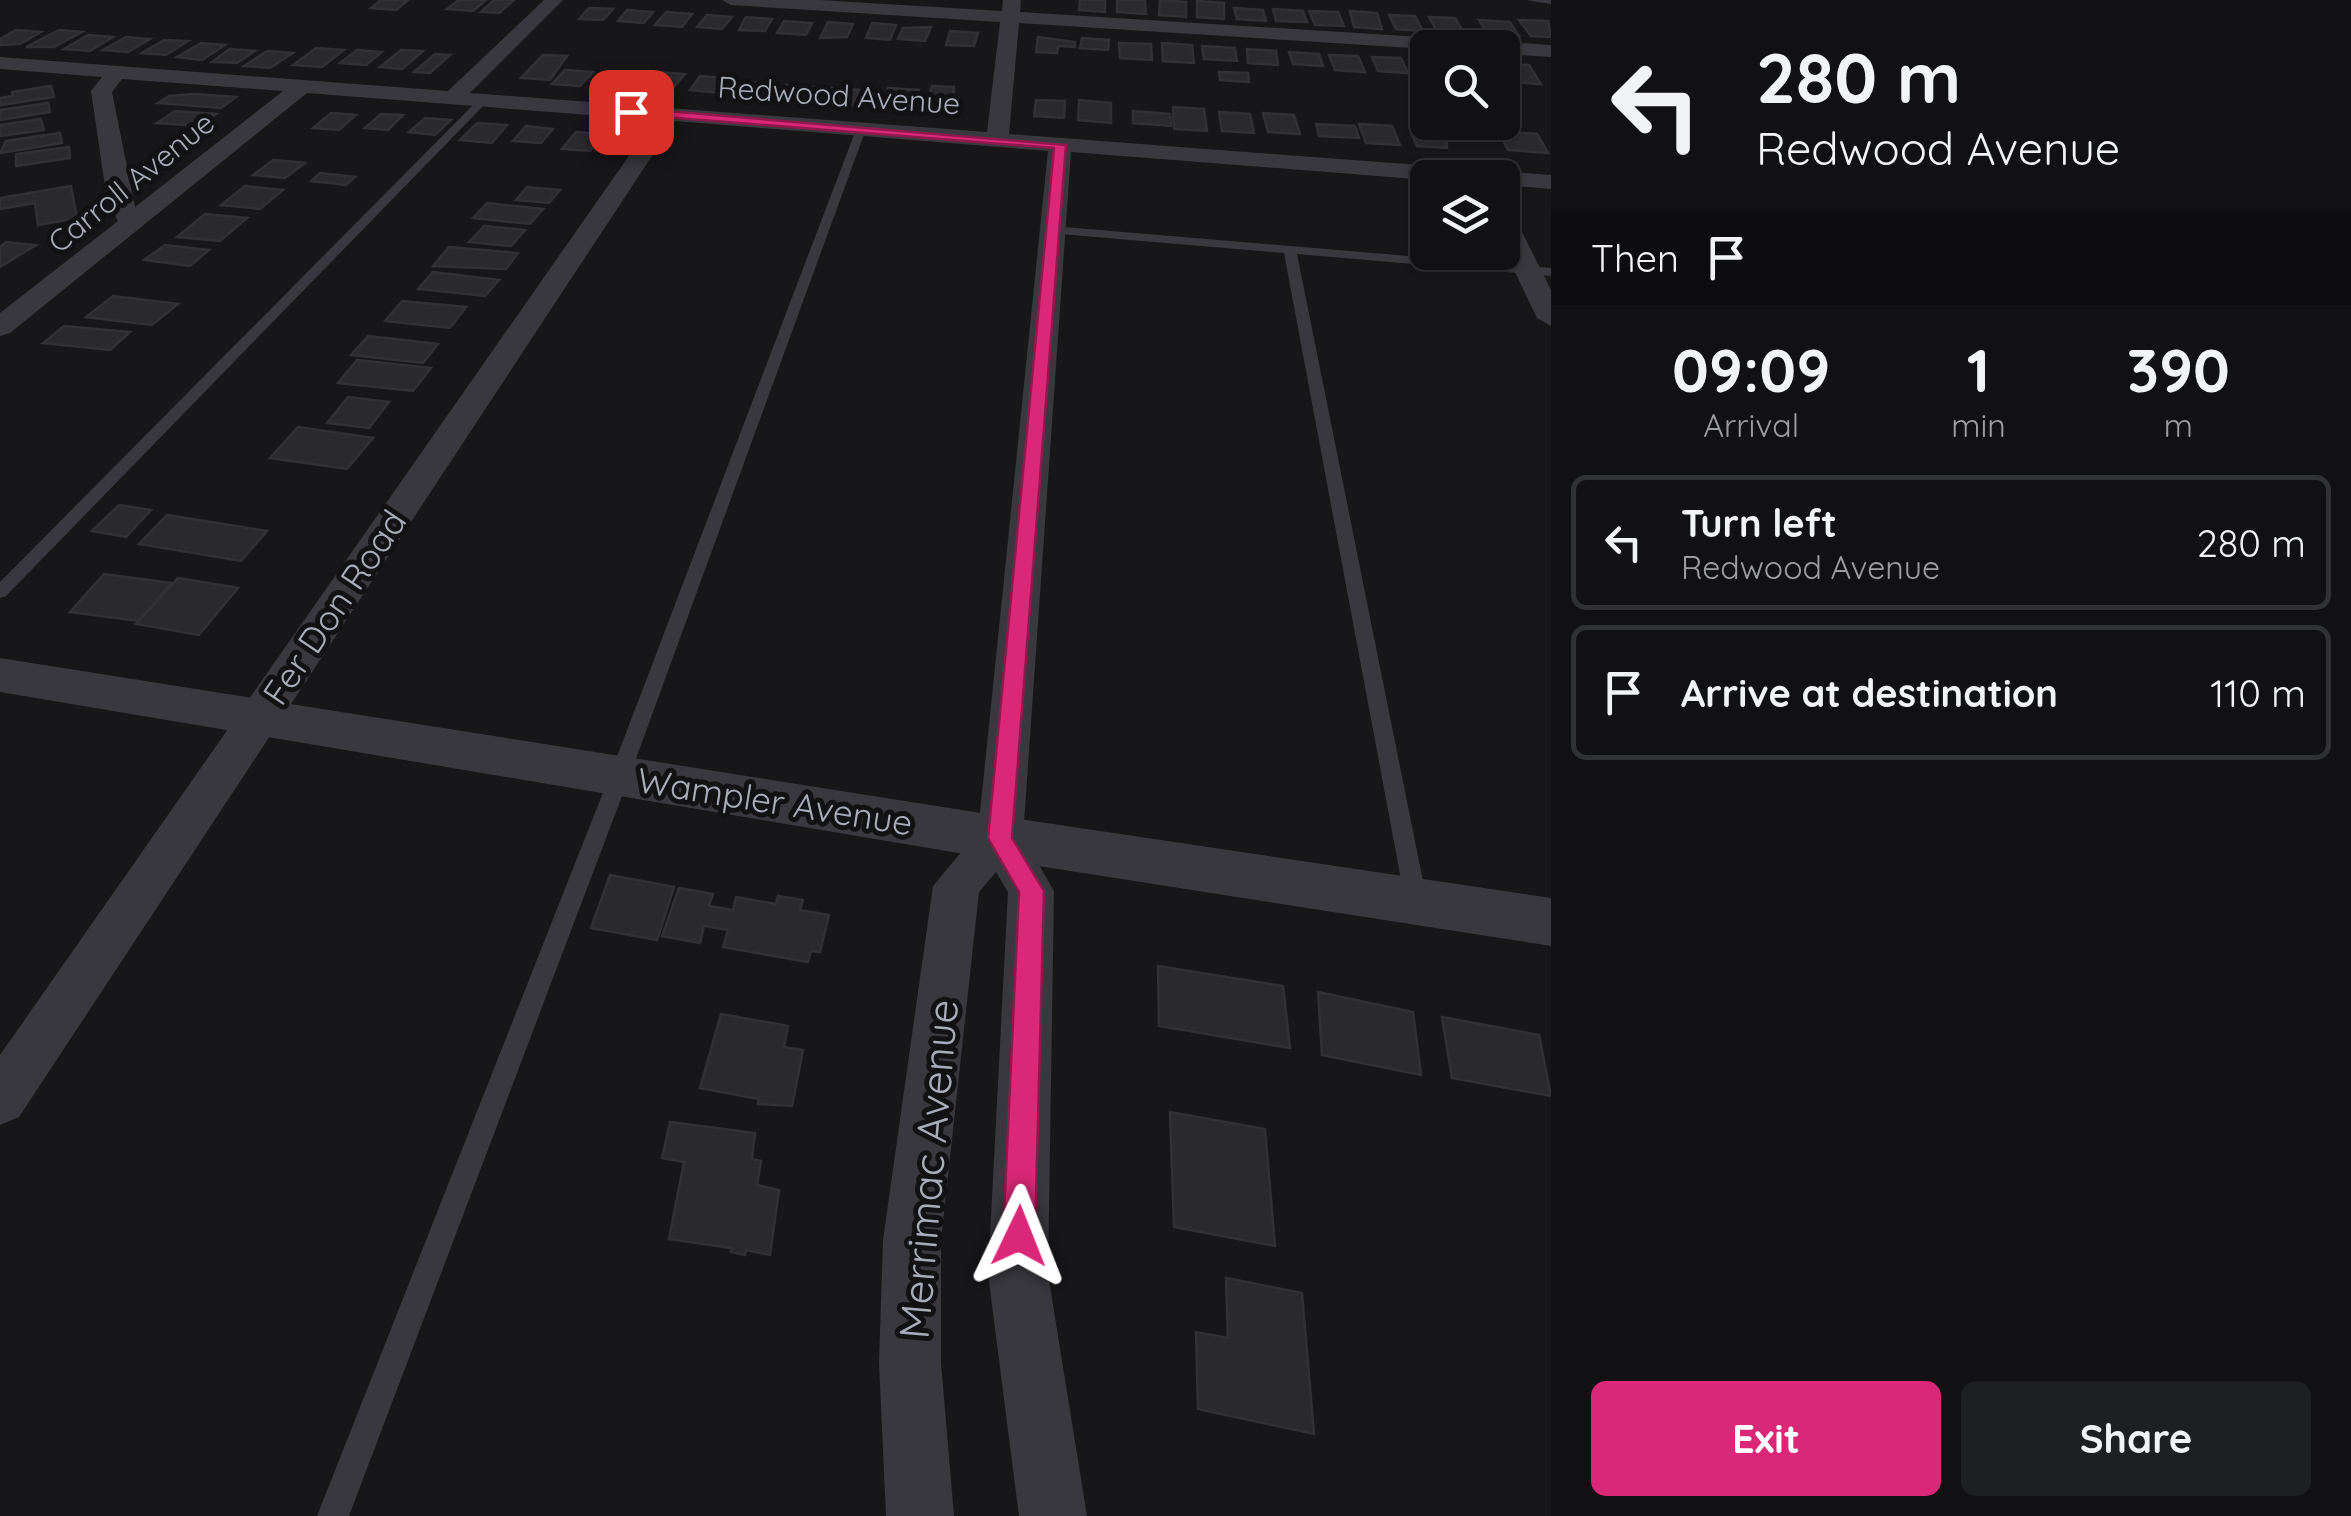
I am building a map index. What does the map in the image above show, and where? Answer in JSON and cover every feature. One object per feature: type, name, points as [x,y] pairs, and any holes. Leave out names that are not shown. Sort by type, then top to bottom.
[{"type":"street","points":[[453,98],[554,0]]},
{"type":"street","points":[[731,0],[1011,9],[1551,51]]},
{"type":"street","points":[[996,140],[1011,9]]},
{"type":"street","name":"Redwood Avenue","points":[[0,64],[1410,171]]},
{"type":"street","points":[[117,72],[101,91],[119,200],[132,224]]},
{"type":"street","name":"Carroll Avenue","points":[[0,328],[301,86]]},
{"type":"street","name":"Fer Don Road","points":[[0,1100],[668,114]]},
{"type":"street","points":[[1053,1516],[1018,1274],[1031,891],[1000,838],[1060,145]]},
{"type":"street","points":[[1520,179],[1551,182]]},
{"type":"street","points":[[1520,244],[1539,271],[1551,318]]},
{"type":"street","name":"Wampler Avenue","points":[[0,676],[1000,838],[1551,922]]},
{"type":"street","name":"Merrimac Avenue","points":[[920,1516],[910,1363],[912,1240],[956,886],[1000,838]]},
{"type":"lane","points":[[1530,0],[1551,1]]},
{"type":"lane","points":[[0,592],[484,100]]},
{"type":"lane","points":[[333,1516],[620,775],[860,129]]},
{"type":"lane","points":[[1052,230],[1539,271]]},
{"type":"lane","points":[[1290,250],[1416,902]]},
{"type":"building","points":[[381,0],[408,0],[396,10],[371,8]]},
{"type":"building","points":[[459,0],[486,0],[473,11],[447,9]]},
{"type":"building","points":[[494,0],[514,0],[499,13],[481,12]]},
{"type":"building","points":[[1080,0],[1105,0],[1105,12],[1079,10]]},
{"type":"building","points":[[1117,0],[1145,0],[1146,14],[1117,12]]},
{"type":"building","points":[[1160,0],[1186,2],[1186,17],[1159,15]]},
{"type":"building","points":[[1197,1],[1224,3],[1224,19],[1197,17]]},
{"type":"building","points":[[589,8],[613,9],[603,20],[579,19]]},
{"type":"building","points":[[1234,8],[1263,10],[1266,21],[1237,19]]},
{"type":"building","points":[[1273,9],[1303,11],[1307,22],[1276,21]]},
{"type":"building","points":[[627,10],[653,12],[644,23],[618,21]]},
{"type":"building","points":[[1309,11],[1338,12],[1344,26],[1315,25]]},
{"type":"building","points":[[1350,11],[1377,13],[1382,29],[1354,27]]},
{"type":"building","points":[[666,12],[692,14],[682,27],[655,25]]},
{"type":"building","points":[[707,15],[732,17],[722,29],[697,27]]},
{"type":"building","points":[[1389,15],[1415,16],[1422,30],[1410,30],[1396,29]]},
{"type":"building","points":[[746,17],[772,19],[765,31],[739,30]]},
{"type":"building","points":[[1429,17],[1455,18],[1462,30],[1436,30]]},
{"type":"building","points":[[1479,20],[1510,22],[1515,30],[1485,30]]},
{"type":"building","points":[[1519,20],[1548,21],[1551,37],[1531,36]]},
{"type":"building","points":[[784,21],[812,23],[806,35],[777,33]]},
{"type":"building","points":[[828,22],[853,24],[847,37],[820,38]]},
{"type":"building","points":[[872,23],[896,25],[890,40],[866,38]]},
{"type":"building","points":[[931,27],[925,41],[898,39],[903,28]]},
{"type":"building","points":[[16,30],[41,32],[20,44],[0,45],[0,39]]},
{"type":"building","points":[[59,30],[82,32],[54,47],[26,47]]},
{"type":"building","points":[[950,31],[978,33],[974,46],[946,45]]},
{"type":"building","points":[[88,35],[113,37],[90,51],[64,49]]},
{"type":"building","points":[[126,37],[150,39],[128,52],[103,50]]},
{"type":"building","points":[[1038,37],[1075,42],[1075,47],[1058,46],[1057,53],[1036,52]]},
{"type":"building","points":[[1082,38],[1109,40],[1108,50],[1080,48]]},
{"type":"building","points":[[164,40],[188,41],[166,55],[142,53]]},
{"type":"building","points":[[201,43],[225,45],[202,60],[177,57]]},
{"type":"building","points":[[1119,43],[1151,44],[1152,60],[1120,58]]},
{"type":"building","points":[[1162,43],[1192,45],[1194,63],[1163,61]]},
{"type":"building","points":[[1202,46],[1235,48],[1237,61],[1204,59]]},
{"type":"building","points":[[316,48],[344,50],[322,67],[293,65]]},
{"type":"building","points":[[230,49],[255,51],[237,63],[212,62]]},
{"type":"building","points":[[1247,49],[1276,51],[1278,65],[1248,63]]},
{"type":"building","points":[[357,50],[382,52],[366,65],[340,63]]},
{"type":"building","points":[[401,50],[423,51],[402,69],[380,67]]},
{"type":"building","points":[[267,51],[293,53],[270,68],[244,66]]},
{"type":"building","points":[[1289,52],[1319,54],[1323,66],[1293,64]]},
{"type":"building","points":[[435,54],[450,55],[430,73],[414,72]]},
{"type":"building","points":[[543,55],[567,56],[550,80],[521,78]]},
{"type":"building","points":[[1329,55],[1358,56],[1365,72],[1335,70]]},
{"type":"building","points":[[1372,57],[1401,58],[1408,73],[1378,71]]},
{"type":"building","points":[[1520,65],[1529,65],[1541,84],[1520,83]]},
{"type":"building","points":[[565,70],[593,72],[580,86],[552,84]]},
{"type":"building","points":[[610,72],[638,74],[624,90],[596,87]]},
{"type":"building","points":[[658,72],[685,74],[672,89],[645,87]]},
{"type":"building","points":[[1219,72],[1248,73],[1249,82],[1220,80]]},
{"type":"building","points":[[700,76],[728,78],[719,93],[690,90]]},
{"type":"building","points":[[744,82],[774,84],[766,95],[736,92]]},
{"type":"building","points":[[785,85],[813,87],[808,100],[779,98]]},
{"type":"building","points":[[51,86],[54,97],[1,105],[0,98],[13,96],[12,92]]},
{"type":"building","points":[[932,86],[954,87],[953,113],[925,111]]},
{"type":"building","points":[[830,88],[859,90],[853,106],[823,104]]},
{"type":"building","points":[[888,88],[919,90],[912,110],[881,108]]},
{"type":"building","points":[[169,96],[236,97],[221,108],[158,103]]},
{"type":"building","points":[[1036,100],[1065,101],[1064,118],[1034,116]]},
{"type":"building","points":[[1079,100],[1111,103],[1111,123],[1078,120]]},
{"type":"building","points":[[48,103],[50,112],[0,120],[0,110]]},
{"type":"building","points":[[1173,107],[1204,109],[1207,131],[1174,129]]},
{"type":"building","points":[[175,111],[216,114],[199,126],[157,123]]},
{"type":"building","points":[[1133,111],[1170,114],[1171,126],[1133,123]]},
{"type":"building","points":[[1219,112],[1250,114],[1254,133],[1222,131]]},
{"type":"building","points":[[331,113],[356,115],[339,130],[313,128]]},
{"type":"building","points":[[1263,113],[1294,115],[1300,134],[1268,132]]},
{"type":"building","points":[[381,114],[403,115],[388,130],[365,128]]},
{"type":"building","points":[[425,118],[451,120],[435,135],[409,132]]},
{"type":"building","points":[[41,119],[44,130],[0,136],[0,125]]},
{"type":"building","points":[[477,123],[507,125],[492,143],[460,140]]},
{"type":"building","points":[[1316,124],[1355,126],[1359,138],[1319,136]]},
{"type":"building","points":[[1359,124],[1392,126],[1400,145],[1366,143]]},
{"type":"building","points":[[526,126],[553,129],[541,143],[513,141]]},
{"type":"building","points":[[576,132],[603,134],[590,151],[562,149]]},
{"type":"building","points":[[60,133],[62,143],[0,153],[6,141]]},
{"type":"building","points":[[1520,133],[1537,134],[1548,153],[1508,150],[1503,140],[1520,140]]},
{"type":"building","points":[[1414,140],[1446,140],[1447,148],[1417,146]]},
{"type":"building","points":[[69,147],[70,158],[16,166],[16,154]]},
{"type":"building","points":[[273,160],[305,163],[285,178],[253,175]]},
{"type":"building","points":[[320,173],[355,177],[346,185],[311,181]]},
{"type":"building","points":[[71,186],[77,218],[38,225],[35,203],[0,209],[0,198]]},
{"type":"building","points":[[245,186],[283,190],[260,209],[221,205]]},
{"type":"building","points":[[527,187],[560,190],[549,203],[516,200]]},
{"type":"building","points":[[487,203],[543,209],[530,224],[473,218]]},
{"type":"building","points":[[205,214],[247,218],[220,241],[177,237]]},
{"type":"building","points":[[484,226],[525,230],[511,246],[469,242]]},
{"type":"building","points":[[6,242],[36,245],[0,267],[0,247]]},
{"type":"building","points":[[165,245],[209,250],[190,266],[144,260]]},
{"type":"building","points":[[449,247],[518,253],[506,269],[433,266]]},
{"type":"building","points":[[433,272],[499,280],[485,296],[418,289]]},
{"type":"building","points":[[113,296],[178,304],[152,325],[86,317]]},
{"type":"building","points":[[402,301],[466,307],[450,328],[385,321]]},
{"type":"building","points":[[64,326],[130,332],[110,350],[43,343]]},
{"type":"building","points":[[368,336],[438,344],[423,363],[351,355]]},
{"type":"building","points":[[357,360],[431,368],[413,391],[338,383]]},
{"type":"building","points":[[348,397],[389,402],[369,428],[327,423]]},
{"type":"building","points":[[298,427],[373,438],[347,469],[270,458]]},
{"type":"building","points":[[119,505],[151,510],[126,537],[92,531]]},
{"type":"building","points":[[167,515],[267,531],[241,561],[139,544]]},
{"type":"building","points":[[104,574],[171,583],[139,621],[70,612]]},
{"type":"building","points":[[178,578],[238,588],[199,635],[136,624]]},
{"type":"building","points":[[610,875],[674,887],[657,940],[591,928]]},
{"type":"building","points":[[679,888],[713,894],[709,906],[733,910],[736,897],[776,904],[778,896],[803,900],[800,910],[829,915],[820,952],[811,951],[808,962],[723,947],[728,930],[704,926],[700,943],[662,936]]},
{"type":"building","points":[[1158,966],[1283,986],[1290,1048],[1159,1026]]},
{"type":"building","points":[[1318,992],[1413,1012],[1421,1075],[1322,1055]]},
{"type":"building","points":[[721,1014],[788,1026],[784,1047],[803,1050],[792,1106],[758,1104],[759,1099],[700,1088]]},
{"type":"building","points":[[1442,1017],[1539,1035],[1551,1096],[1452,1078]]},
{"type":"building","points":[[1170,1112],[1265,1129],[1275,1246],[1174,1227]]},
{"type":"building","points":[[670,1122],[755,1133],[752,1159],[761,1161],[757,1185],[779,1190],[770,1255],[746,1250],[745,1255],[731,1252],[731,1248],[669,1239],[684,1162],[662,1158]]},
{"type":"building","points":[[1226,1278],[1302,1293],[1314,1434],[1198,1409],[1196,1332],[1228,1338]]},
{"type":"route","points":[[631,112],[1060,145],[1000,838],[1031,891],[1019,1236]]}]
